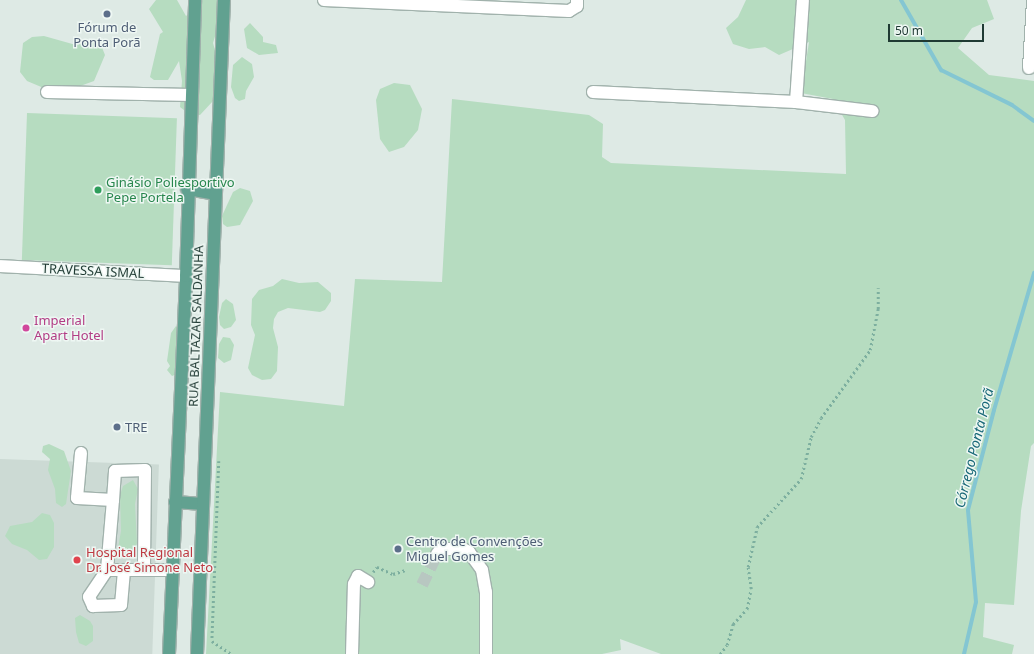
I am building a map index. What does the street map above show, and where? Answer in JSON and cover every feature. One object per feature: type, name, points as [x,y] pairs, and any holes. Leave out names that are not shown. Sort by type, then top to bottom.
[{"type":"main road","name":"RUA BALTAZAR SALDANHA","points":[[169,654],[186,276],[187,189],[195,0]]},
{"type":"main road","name":"RUA BALTAZAR SALDANHA","points":[[197,654],[224,0]]},
{"type":"main road","points":[[187,189],[216,194]]},
{"type":"main road","points":[[175,502],[203,504]]},
{"type":"street","points":[[324,0],[418,2],[568,11],[577,6],[577,0]]},
{"type":"street","points":[[796,102],[803,0]]},
{"type":"street","points":[[1029,68],[1033,0]]},
{"type":"street","points":[[47,92],[191,95]]},
{"type":"street","points":[[593,92],[796,102],[872,111]]},
{"type":"street","name":"TRAVESSA ISMAL","points":[[0,266],[186,276]]},
{"type":"street","points":[[81,453],[77,498],[113,500]]},
{"type":"street","points":[[124,570],[121,605],[93,606],[88,597],[107,570],[115,471],[146,470],[144,569]]},
{"type":"street","points":[[437,554],[440,548],[463,549],[482,570],[486,592],[486,654]]},
{"type":"street","points":[[107,570],[172,570]]},
{"type":"street","points":[[352,654],[354,584],[363,579]]},
{"type":"path","points":[[720,654],[727,645],[733,624],[747,609],[751,589],[748,567],[757,527],[801,479],[811,437],[821,418],[870,350],[878,309],[878,288]]},
{"type":"path","points":[[219,458],[212,641],[231,654]]},
{"type":"path","points":[[363,579],[365,581],[377,567],[394,574],[405,570]]},
{"type":"shaded area","name":"Hospital Regional Dr. José Simone Neto","points":[[0,459],[159,465],[152,654],[0,654]]},
{"type":"green space","points":[[156,0],[177,0],[186,16],[196,8],[198,0],[219,0],[220,20],[213,43],[219,65],[217,84],[213,101],[200,115],[189,114],[180,107],[182,81],[179,61],[168,80],[154,80],[150,77],[160,34],[163,32],[149,9]]},
{"type":"green space","points":[[746,0],[987,0],[994,19],[972,28],[958,48],[989,75],[1034,81],[1034,443],[1031,446],[1021,511],[1014,605],[985,603],[983,637],[1014,645],[1012,654],[661,654],[620,639],[621,650],[602,654],[206,654],[220,392],[344,406],[355,279],[442,282],[452,99],[589,115],[603,124],[602,157],[611,163],[846,174],[845,120],[833,99],[801,93],[809,42],[779,55],[765,47],[749,49],[733,44],[726,28],[738,17]]},
{"type":"green space","points":[[250,23],[263,37],[263,42],[276,45],[278,53],[259,55],[247,48],[244,29]]},
{"type":"green space","points":[[44,36],[76,45],[99,40],[105,55],[94,81],[58,94],[27,81],[20,72],[23,43],[32,37]]},
{"type":"green space","points":[[242,57],[252,64],[254,77],[246,91],[245,99],[239,101],[235,98],[231,87],[233,65]]},
{"type":"green space","points":[[394,83],[410,85],[422,109],[418,130],[404,147],[389,152],[380,139],[376,100],[380,89]]},
{"type":"green space","name":"Ginásio Poliesportivo Pepe Portela","points":[[27,113],[177,118],[172,265],[22,260]]},
{"type":"green space","points":[[240,188],[250,191],[253,201],[240,225],[227,227],[223,224],[222,216],[233,192]]},
{"type":"green space","points":[[282,279],[299,283],[318,282],[331,293],[331,301],[325,310],[320,312],[288,308],[278,312],[274,319],[273,328],[278,347],[277,371],[271,379],[262,380],[252,375],[248,368],[255,335],[251,325],[252,299],[259,290],[273,286]]},
{"type":"green space","points":[[226,299],[233,304],[236,320],[231,327],[224,329],[220,325],[219,317],[222,303]]},
{"type":"green space","points":[[176,326],[179,330],[177,374],[172,376],[167,370],[170,366],[167,361],[171,333]]},
{"type":"green space","points":[[223,337],[230,338],[234,345],[231,360],[224,363],[218,358],[219,344]]},
{"type":"green space","points":[[49,444],[64,451],[71,471],[66,504],[62,507],[56,503],[55,489],[48,470],[50,459],[42,452],[43,446]]},
{"type":"green space","points":[[133,480],[138,489],[135,504],[137,543],[133,553],[128,555],[118,548],[121,531],[120,495],[123,486]]},
{"type":"green space","points":[[42,513],[50,515],[54,523],[54,547],[47,559],[39,560],[27,550],[12,544],[5,536],[10,526],[32,522]]},
{"type":"green space","points":[[80,615],[90,621],[93,626],[93,641],[86,646],[79,643],[76,632],[75,618]]},
{"type":"waterway","name":"Córrego Ponta Porã","points":[[901,0],[941,70],[1012,105],[1034,121]]},
{"type":"waterway","name":"Córrego Ponta Porã","points":[[964,654],[976,602],[968,510],[994,410],[1034,273]]},
{"type":"tunnel","points":[[422,585],[437,554]]},
{"type":"place","name":"Fórum de Ponta Porã","points":[[107,14]]},
{"type":"place","name":"Ginásio Poliesportivo Pepe Portela","points":[[98,190]]},
{"type":"place","name":"Imperial Apart Hotel","points":[[26,328]]},
{"type":"place","name":"TRE","points":[[117,427]]},
{"type":"place","name":"Centro de Convenções Miguel Gomes","points":[[398,549]]},
{"type":"place","name":"Hospital Regional Dr. José Simone Neto","points":[[77,560]]}]
